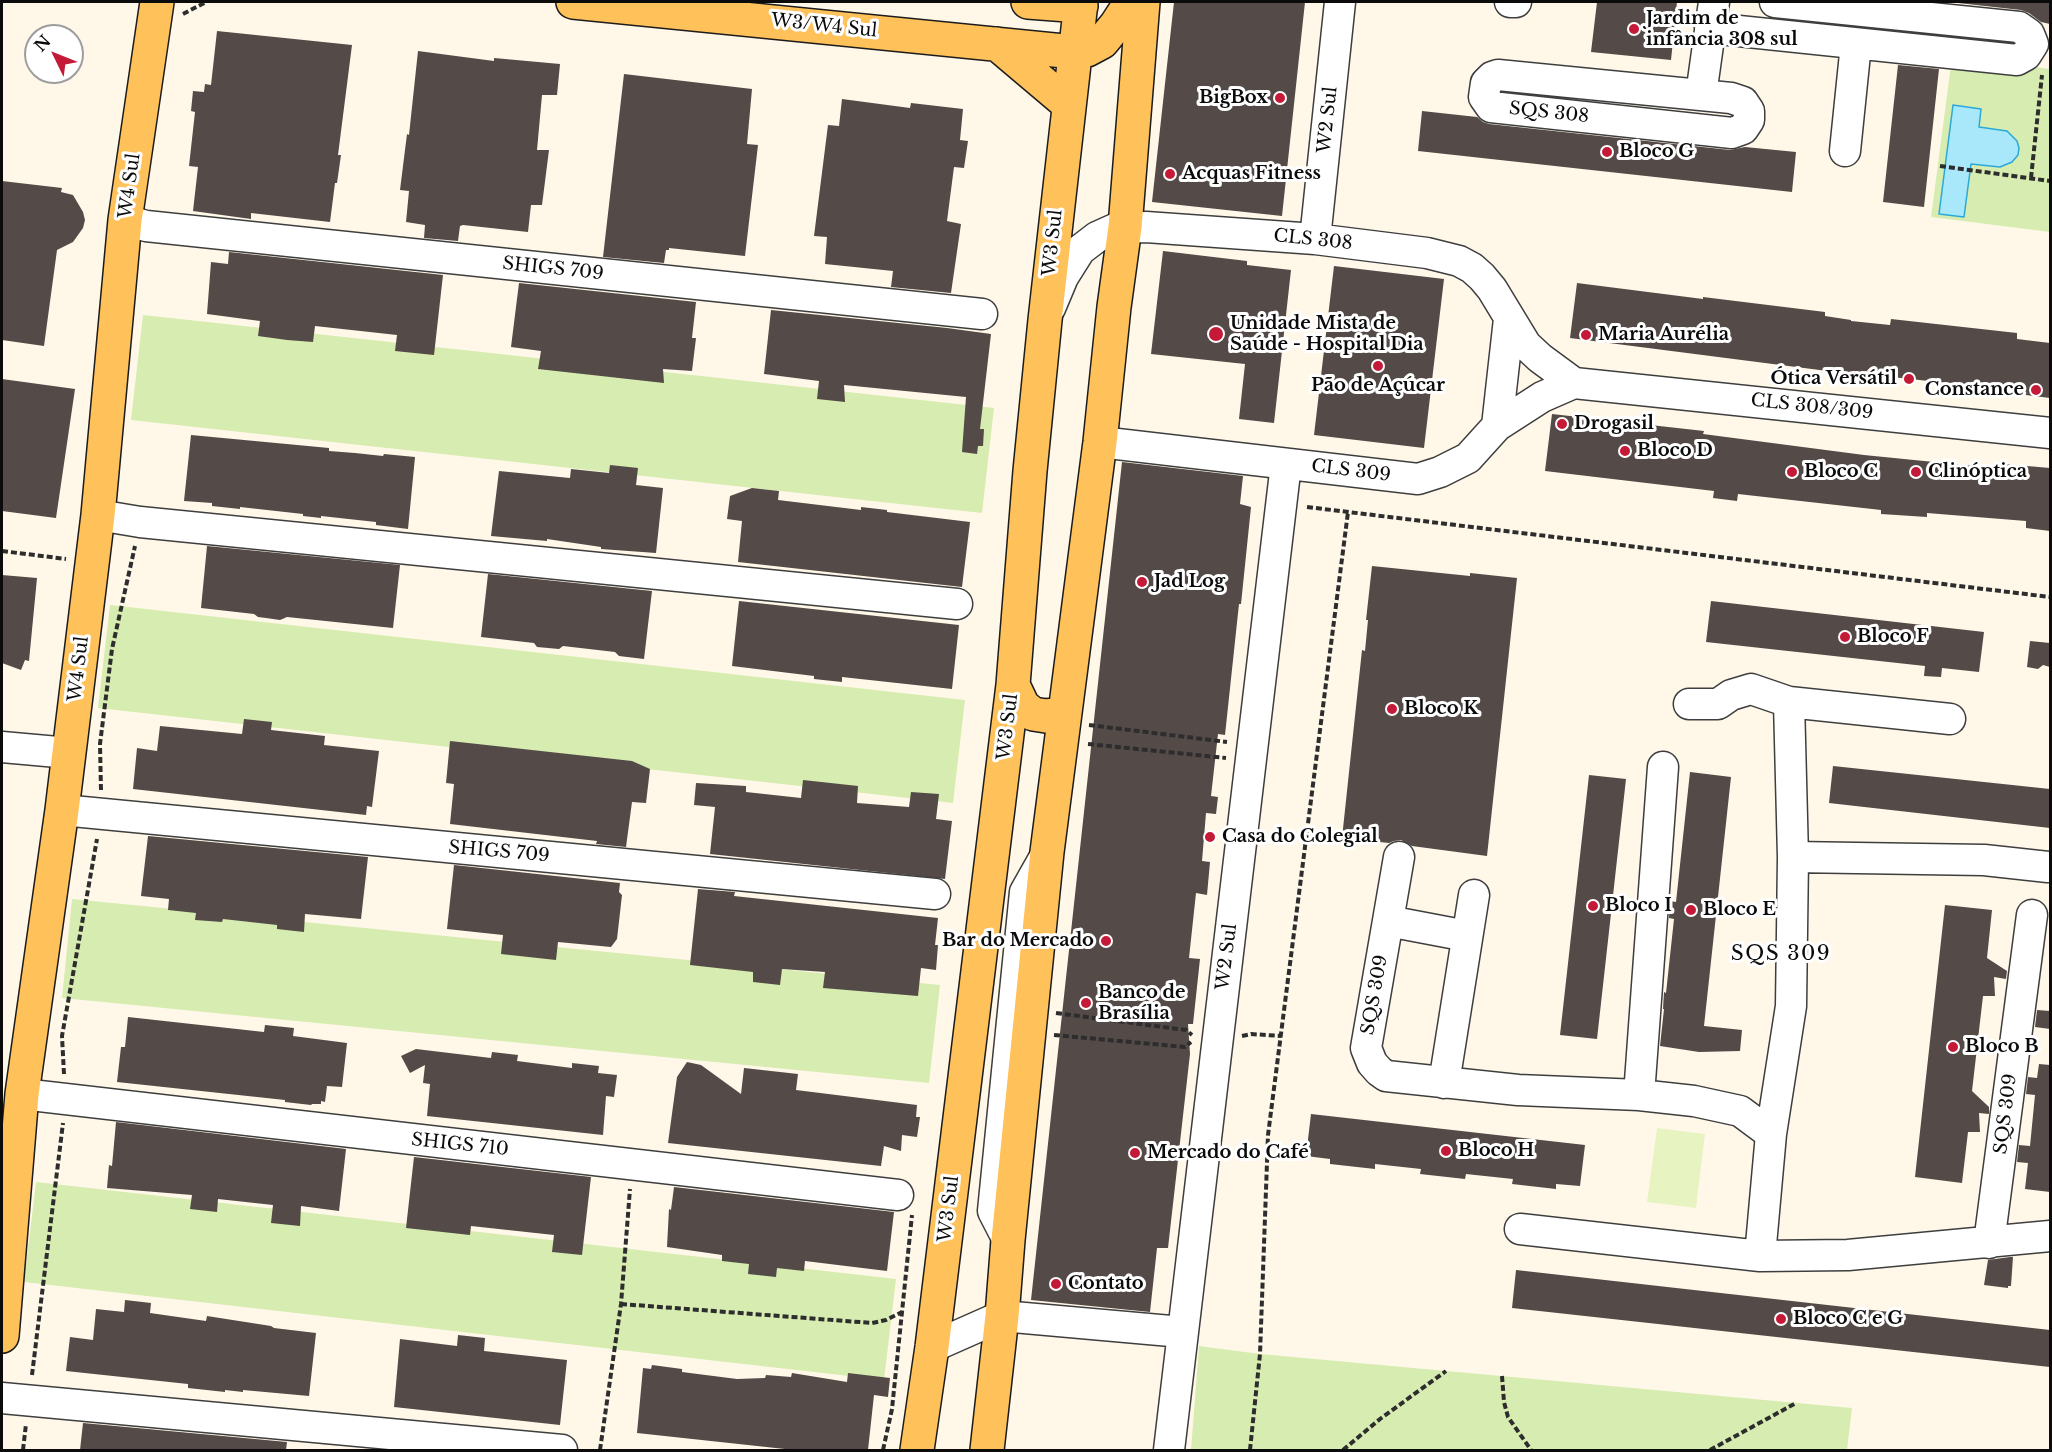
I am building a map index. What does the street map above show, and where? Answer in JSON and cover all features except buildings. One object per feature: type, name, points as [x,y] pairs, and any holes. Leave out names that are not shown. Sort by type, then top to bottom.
[{"type":"main road","name":"W4 Sul","points":[[2,1336],[9,1149],[22,1094],[62,810],[98,515],[125,220],[157,2]]},
{"type":"main road","name":"W3/W4 Sul","points":[[573,2],[771,11],[997,44],[1074,52]]},
{"type":"main road","points":[[1028,2],[1081,4]]},
{"type":"main road","points":[[1074,52],[1087,50],[1102,42],[1131,2]]},
{"type":"main road","points":[[987,1450],[1047,852],[1100,442],[1125,227],[1143,2]]},
{"type":"main road","name":"W3 Sul","points":[[917,1450],[932,1347],[1013,685],[1045,320],[1081,4]]},
{"type":"main road","points":[[997,44],[1068,104]]},
{"type":"main road","points":[[1013,685],[1023,706],[1033,714],[1046,716],[1063,726]]},
{"type":"street","name":"W2 Sul","points":[[1315,239],[1340,2]]},
{"type":"street","points":[[1510,2],[1516,2]]},
{"type":"street","points":[[1701,95],[1712,15],[1856,44],[2017,60],[2026,55],[2033,44],[2029,34],[2019,27],[1775,2]]},
{"type":"street","points":[[1845,151],[1856,44]]},
{"type":"street","name":"SQS 308","points":[[1498,75],[1701,95],[1731,98],[1743,102],[1749,111],[1749,120],[1743,129],[1732,133],[1491,107],[1484,97],[1486,83],[1498,75]]},
{"type":"street","name":"SHIGS 709","points":[[125,220],[146,226],[982,314]]},
{"type":"street","name":"CLS 308","points":[[1045,320],[1063,277],[1080,250],[1106,232],[1125,227],[1315,239],[1428,253],[1459,261],[1472,268],[1492,289],[1526,345],[1574,383]]},
{"type":"street","points":[[1497,426],[1509,320]]},
{"type":"street","name":"CLS 309","points":[[1100,442],[1418,479],[1440,472],[1468,458],[1497,426],[1542,398],[1574,383]]},
{"type":"street","name":"CLS 308/309","points":[[1574,383],[2050,433]]},
{"type":"street","name":"W2 Sul","points":[[1170,1450],[1182,1332],[1286,464]]},
{"type":"street","points":[[98,515],[140,522],[957,604]]},
{"type":"street","points":[[1689,704],[1719,704],[1731,695],[1751,689],[1789,702],[1950,719]]},
{"type":"street","points":[[1760,1256],[1771,1134],[1791,1006],[1793,857],[1789,702]]},
{"type":"street","points":[[2,747],[69,753]]},
{"type":"street","points":[[1639,1095],[1663,767]]},
{"type":"street","name":"SHIGS 709","points":[[62,810],[935,894]]},
{"type":"street","points":[[1008,1240],[993,1211],[1024,892],[1047,852]]},
{"type":"street","name":"SQS 309","points":[[1399,856],[1366,1048],[1372,1063],[1386,1076],[1518,1090],[1639,1095],[1694,1101],[1740,1111],[1771,1134]]},
{"type":"street","points":[[1793,857],[1974,859],[2048,867]]},
{"type":"street","points":[[1444,1083],[1474,895]]},
{"type":"street","name":"SQS 309","points":[[1989,1243],[2032,915]]},
{"type":"street","points":[[1388,921],[1467,936]]},
{"type":"street","name":"SHIGS 710","points":[[22,1094],[632,1164],[905,1201]]},
{"type":"street","points":[[1520,1229],[1760,1256],[1848,1255],[2050,1236]]},
{"type":"street","points":[[932,1347],[1002,1316],[1182,1332]]},
{"type":"street","points":[[2,1398],[562,1450]]},
{"type":"path","points":[[2017,60],[2044,63],[2031,178]]},
{"type":"path","points":[[1940,166],[2050,181]]},
{"type":"path","points":[[1281,504],[2050,597]]},
{"type":"path","points":[[1250,1450],[1260,1354],[1268,1135],[1348,512]]},
{"type":"path","points":[[2,551],[92,562]]},
{"type":"path","points":[[1063,726],[1227,741],[1226,759],[1063,726]]},
{"type":"path","points":[[1030,1021],[1186,1030],[1197,1039],[1185,1047],[1030,1021]]},
{"type":"path","points":[[1217,1041],[1251,1034],[1281,1036]]},
{"type":"path","points":[[600,1450],[621,1304],[632,1164]]},
{"type":"path","points":[[883,1450],[892,1409],[902,1312],[905,1201]]},
{"type":"path","points":[[621,1304],[872,1323],[886,1320],[902,1312]]},
{"type":"path","points":[[1343,1450],[1380,1419],[1446,1371]]},
{"type":"path","points":[[1502,1376],[1508,1417],[1531,1450]]},
{"type":"path","points":[[1710,1450],[1796,1403]]},
{"type":"green space","points":[[1952,57],[2050,69],[2050,232],[1931,217]]},
{"type":"green space","points":[[143,315],[994,408],[982,513],[131,420]]},
{"type":"green space","points":[[110,605],[965,700],[953,803],[98,708]]},
{"type":"green space","points":[[72,899],[940,985],[929,1083],[62,998]]},
{"type":"green space","points":[[1657,1128],[1705,1134],[1696,1208],[1647,1202]]},
{"type":"green space","points":[[36,1182],[896,1279],[884,1380],[24,1282]]},
{"type":"green space","points":[[1199,1346],[1260,1354],[1852,1408],[1847,1450],[1191,1450]]},
{"type":"water","points":[[1953,105],[1981,109],[1979,127],[2007,131],[2017,141],[2019,148],[2018,155],[2012,162],[2000,167],[1971,164],[1964,217],[1939,214]]},
{"type":"place","name":"Jardim de infância 308 sul","points":[[1634,29]]},
{"type":"place","name":"BigBox","points":[[1280,98]]},
{"type":"place","name":"Bloco G","points":[[1607,152]]},
{"type":"place","name":"Acquas Fitness","points":[[1170,174]]},
{"type":"place","name":"Unidade Mista de Saúde - Hospital Dia","points":[[1216,334]]},
{"type":"place","name":"Maria Aurélia","points":[[1586,335]]},
{"type":"place","name":"Pão de Açúcar","points":[[1378,366]]},
{"type":"place","name":"Ótica Versátil","points":[[1909,379]]},
{"type":"place","name":"Constance","points":[[2036,390]]},
{"type":"place","name":"Drogasil","points":[[1562,424]]},
{"type":"place","name":"Bloco D","points":[[1625,451]]},
{"type":"place","name":"Bloco C","points":[[1792,472]]},
{"type":"place","name":"Clinóptica","points":[[1916,472]]},
{"type":"place","name":"Jad Log","points":[[1142,582]]},
{"type":"place","name":"Bloco F","points":[[1845,637]]},
{"type":"place","name":"Bloco K","points":[[1392,709]]},
{"type":"place","name":"Casa do Colegial","points":[[1210,837]]},
{"type":"place","name":"Bloco I","points":[[1593,906]]},
{"type":"place","name":"Bloco E","points":[[1691,910]]},
{"type":"place","name":"Bar do Mercado","points":[[1106,941]]},
{"type":"place","name":"Banco de Brasília","points":[[1086,1003]]},
{"type":"place","name":"Bloco B","points":[[1953,1047]]},
{"type":"place","name":"Bloco H","points":[[1446,1151]]},
{"type":"place","name":"Mercado do Café","points":[[1135,1153]]},
{"type":"place","name":"Contato","points":[[1056,1284]]},
{"type":"place","name":"Bloco C e G","points":[[1781,1319]]},
{"type":"district","name":"SQS 309","points":[[1781,954]]}]
